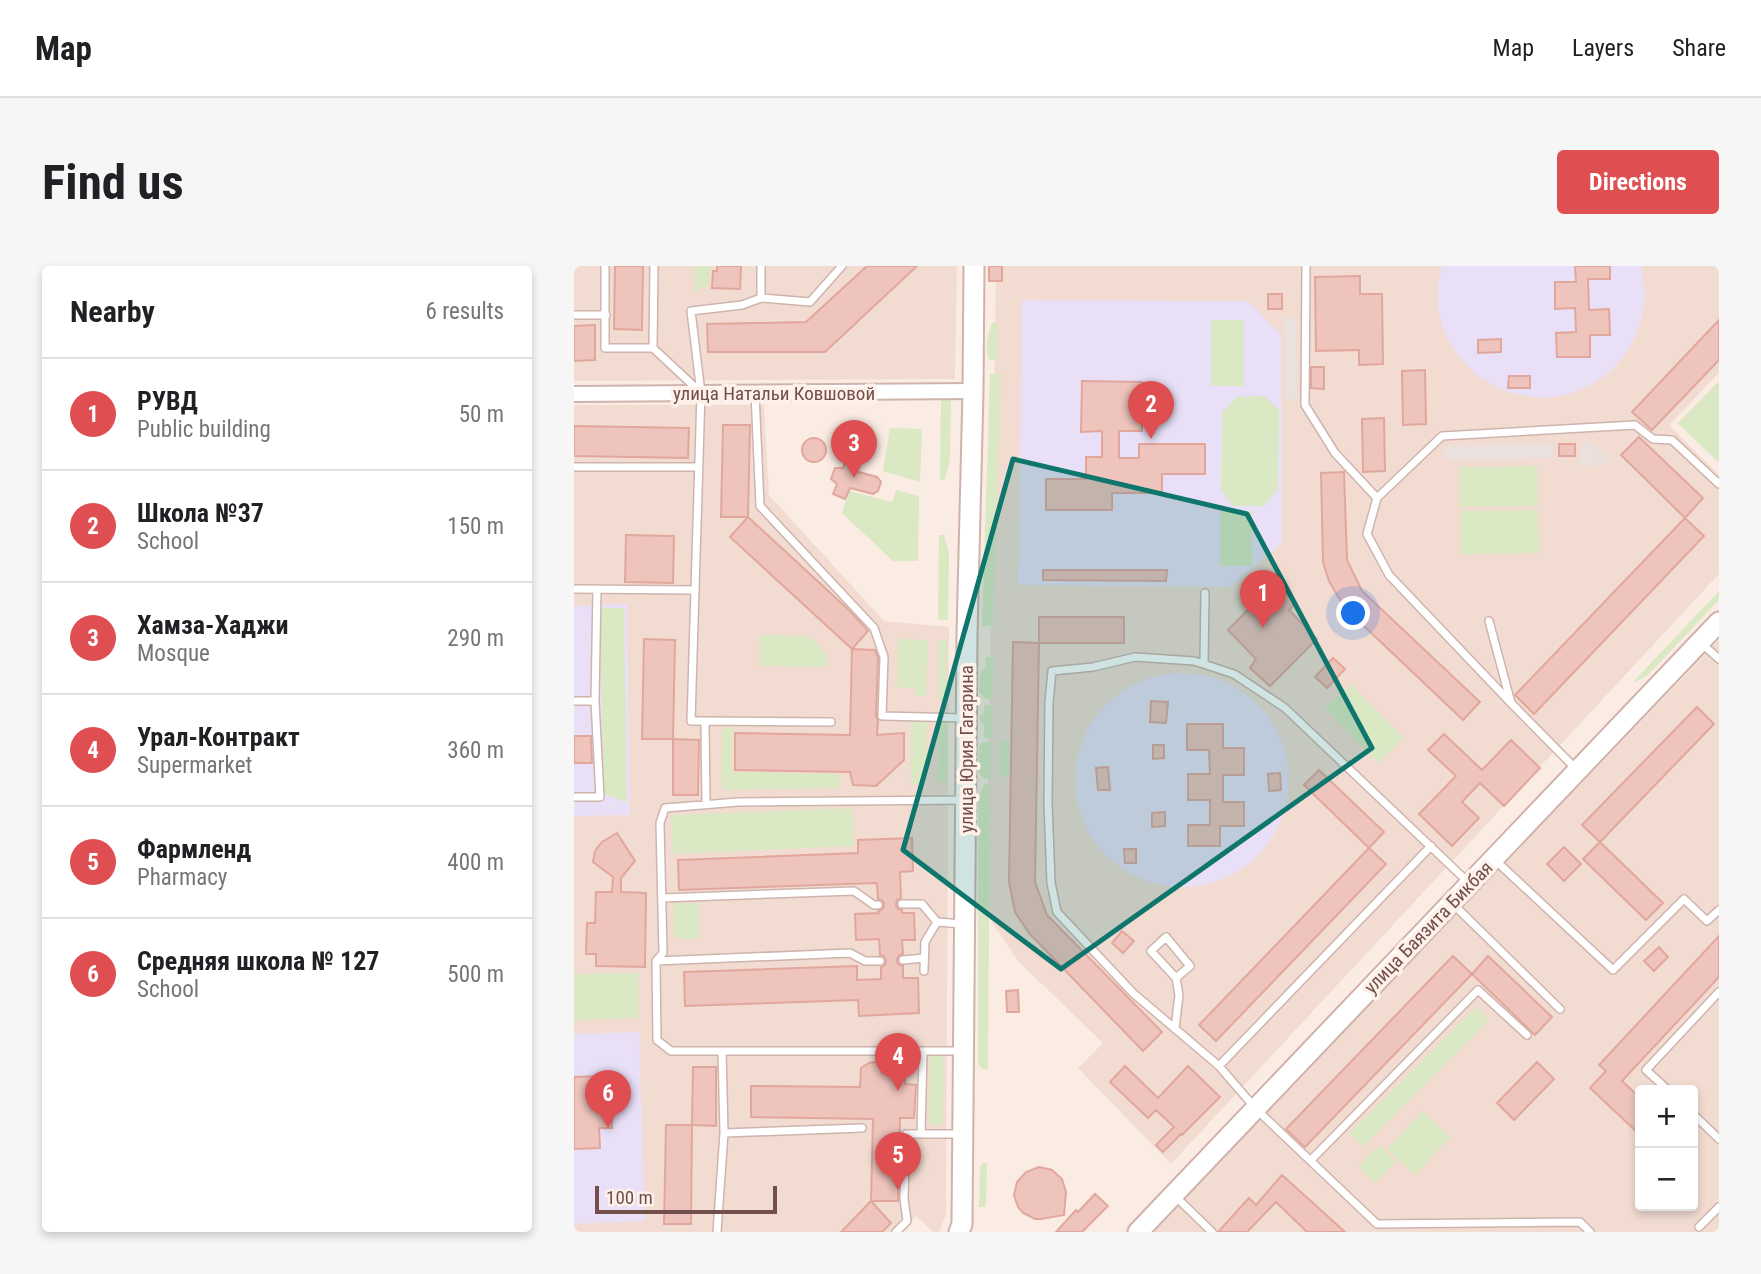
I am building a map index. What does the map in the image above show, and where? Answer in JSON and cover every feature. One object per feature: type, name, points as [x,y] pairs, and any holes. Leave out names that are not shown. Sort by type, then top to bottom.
[{"type":"main road","name":"улица Юрия Гагарина","points":[[963,1229],[965,800],[974,266]]},
{"type":"main road","name":"улица Баязита Бикбая","points":[[1138,1232],[1719,622]]},
{"type":"street","name":"улица Натальи Ковшовой","points":[[574,394],[973,391]]},
{"type":"lane","points":[[605,266],[606,348],[653,348],[701,393]]},
{"type":"lane","points":[[653,348],[654,266]]},
{"type":"lane","points":[[761,266],[761,298]]},
{"type":"lane","points":[[831,722],[691,721],[701,393],[691,311],[742,305],[761,298],[810,302],[842,266]]},
{"type":"lane","points":[[1306,266],[1305,405],[1335,453],[1377,498]]},
{"type":"lane","points":[[574,315],[606,315]]},
{"type":"lane","points":[[755,393],[760,506],[874,628],[884,657],[882,716],[966,718]]},
{"type":"lane","points":[[1578,770],[1389,575],[1367,534],[1377,498],[1442,436],[1635,425],[1653,439],[1672,440],[1719,484]]},
{"type":"lane","points":[[574,467],[699,467]]},
{"type":"lane","points":[[574,589],[695,590]]},
{"type":"lane","points":[[574,797],[600,797],[595,701],[597,589]]},
{"type":"lane","points":[[1204,664],[1205,593]]},
{"type":"lane","points":[[1489,621],[1511,703]]},
{"type":"lane","points":[[1700,642],[1719,659]]},
{"type":"lane","points":[[1469,884],[1285,708],[1234,674],[1194,661],[1135,657],[1093,667],[1052,670],[1048,803],[1051,883],[1057,912],[1133,993],[1219,1066],[1256,1108],[1377,1224],[1580,1222],[1590,1232]]},
{"type":"lane","points":[[574,701],[595,701]]},
{"type":"lane","points":[[705,721],[706,804]]},
{"type":"lane","points":[[964,1051],[671,1051],[657,1040],[656,961],[663,953],[660,823],[664,808],[765,801],[965,800]]},
{"type":"lane","points":[[1219,1066],[1431,846]]},
{"type":"lane","points":[[1493,858],[1613,970],[1684,899],[1707,921],[1719,910]]},
{"type":"lane","points":[[662,898],[854,891],[878,905]]},
{"type":"lane","points":[[1451,902],[1560,1009]]},
{"type":"lane","points":[[902,904],[922,904],[937,922],[965,924]]},
{"type":"lane","points":[[924,971],[925,942],[937,922]]},
{"type":"lane","points":[[1175,1029],[1179,995],[1176,978],[1151,951],[1166,937],[1191,966],[1176,978]]},
{"type":"lane","points":[[656,961],[850,953],[865,961],[880,961]]},
{"type":"lane","points":[[903,960],[924,958]]},
{"type":"lane","points":[[1311,1160],[1478,990],[1527,1035]]},
{"type":"lane","points":[[1662,1085],[1646,1070],[1719,992]]},
{"type":"lane","points":[[717,1232],[724,1133],[722,1051]]},
{"type":"lane","points":[[921,1134],[923,1051]]},
{"type":"lane","points":[[1698,1119],[1719,1139]]},
{"type":"lane","points":[[724,1133],[862,1128]]},
{"type":"lane","points":[[895,1232],[907,1221],[904,1199],[906,1134],[963,1134]]},
{"type":"lane","points":[[1174,1194],[1212,1232]]},
{"type":"lane","points":[[1699,1227],[1719,1208]]},
{"type":"highlighted area","points":[[1013,459],[1247,514],[1372,748],[1061,969],[903,850]]},
{"type":"shaded area","points":[[574,266],[957,266],[955,379],[574,381]]},
{"type":"shaded area","points":[[996,266],[1719,266],[1719,373],[1669,425],[1719,475],[1719,574],[1171,1164],[1078,1068],[1103,1043],[1018,961],[986,913]]},
{"type":"shaded area","points":[[1442,266],[1641,266],[1645,292],[1643,313],[1636,335],[1626,353],[1611,371],[1593,384],[1573,393],[1547,398],[1525,396],[1504,391],[1476,375],[1460,358],[1442,325],[1438,306],[1438,282]]},
{"type":"shaded area","points":[[1022,300],[1248,301],[1281,335],[1282,543],[1230,587],[1018,585]]},
{"type":"shaded area","points":[[1284,318],[1296,318],[1297,399],[1285,399]]},
{"type":"shaded area","points":[[574,405],[764,405],[769,495],[884,621],[949,627],[946,1215],[939,1232],[933,1232],[916,1216],[901,1232],[574,1232]]},
{"type":"shaded area","points":[[1583,442],[1597,442],[1596,449],[1609,456],[1608,464],[1597,460],[1595,466],[1578,465]]},
{"type":"shaded area","points":[[1553,444],[1553,458],[1445,460],[1445,446]]},
{"type":"shaded area","points":[[627,604],[630,815],[574,816],[574,606]]},
{"type":"shaded area","points":[[1719,640],[1719,1232],[1152,1232]]},
{"type":"shaded area","points":[[1182,673],[1203,675],[1223,682],[1241,691],[1257,705],[1271,721],[1280,739],[1287,759],[1287,801],[1280,821],[1271,839],[1257,855],[1241,869],[1223,878],[1203,885],[1182,887],[1161,885],[1141,878],[1123,869],[1107,855],[1093,839],[1084,821],[1077,801],[1075,780],[1077,759],[1084,739],[1093,721],[1107,705],[1123,691],[1141,682],[1161,675]]},
{"type":"shaded area","points":[[639,1032],[645,1221],[574,1224],[574,1034]]},
{"type":"green space","points":[[695,266],[710,266],[709,287],[702,287],[695,293]]},
{"type":"green space","points":[[1211,320],[1244,320],[1244,386],[1211,386]]},
{"type":"green space","points":[[992,323],[998,323],[997,360],[990,360],[987,351]]},
{"type":"green space","points":[[990,374],[1001,374],[993,626],[982,626]]},
{"type":"green space","points":[[1719,381],[1719,463],[1678,423]]},
{"type":"green space","points":[[941,396],[951,396],[950,459],[945,480],[940,480]]},
{"type":"green space","points":[[1264,396],[1279,410],[1278,489],[1264,506],[1233,506],[1221,490],[1222,412],[1237,397]]},
{"type":"green space","points":[[890,428],[922,429],[920,482],[883,471]]},
{"type":"green space","points":[[1537,466],[1538,506],[1459,507],[1459,467]]},
{"type":"green space","points":[[896,490],[919,496],[918,561],[893,561],[842,513],[849,491],[892,502]]},
{"type":"green space","points":[[1538,510],[1539,553],[1461,554],[1461,511]]},
{"type":"green space","points":[[1220,511],[1252,511],[1252,566],[1220,566]]},
{"type":"green space","points":[[939,535],[944,535],[949,555],[948,620],[938,620]]},
{"type":"green space","points":[[1719,591],[1719,600],[1647,676],[1632,683]]},
{"type":"green space","points":[[600,608],[624,608],[627,803],[603,793]]},
{"type":"green space","points":[[760,635],[809,636],[827,654],[827,667],[759,666]]},
{"type":"green space","points":[[898,639],[928,640],[926,696],[915,696],[915,688],[897,688]]},
{"type":"green space","points":[[939,640],[947,640],[946,700],[938,700]]},
{"type":"green space","points":[[986,657],[994,657],[992,700],[986,699],[979,692],[980,673],[985,668]]},
{"type":"green space","points":[[1350,684],[1404,738],[1378,763],[1325,708]]},
{"type":"green space","points":[[984,705],[993,705],[993,738],[984,738],[984,725],[979,718],[984,712]]},
{"type":"green space","points":[[911,722],[927,722],[926,785],[911,785]]},
{"type":"green space","points":[[939,722],[947,722],[947,782],[938,782]]},
{"type":"green space","points":[[722,728],[733,728],[732,772],[839,774],[839,788],[724,790],[721,783]]},
{"type":"green space","points":[[999,741],[1009,742],[1009,777],[999,776]]},
{"type":"green space","points":[[991,742],[991,779],[985,779],[979,774],[979,745]]},
{"type":"green space","points":[[984,784],[990,784],[988,1070],[981,1068],[978,1063],[978,800]]},
{"type":"green space","points":[[852,808],[854,846],[673,854],[671,815]]},
{"type":"green space","points":[[676,903],[699,903],[699,938],[678,939],[674,936],[673,907]]},
{"type":"green space","points":[[638,973],[639,1018],[574,1020],[574,974]]},
{"type":"green space","points":[[1476,1007],[1489,1020],[1363,1147],[1349,1134]]},
{"type":"green space","points":[[930,1055],[940,1055],[944,1060],[943,1120],[940,1125],[929,1124]]},
{"type":"green space","points":[[1423,1111],[1450,1137],[1415,1175],[1387,1149]]},
{"type":"green space","points":[[1380,1145],[1396,1162],[1375,1183],[1358,1167]]},
{"type":"green space","points":[[987,1163],[986,1207],[979,1207],[980,1167]]},
{"type":"building","points":[[615,266],[643,266],[642,330],[614,329]]},
{"type":"building","points":[[717,266],[741,266],[740,289],[712,288],[713,271],[717,271]]},
{"type":"building","points":[[867,266],[917,266],[825,352],[708,352],[707,324],[806,322]]},
{"type":"building","points":[[989,266],[1002,266],[1002,281],[989,281]]},
{"type":"building","points":[[1575,266],[1610,266],[1610,279],[1588,279],[1589,310],[1609,309],[1610,335],[1590,335],[1590,357],[1557,357],[1556,333],[1576,332],[1575,308],[1555,309],[1555,282],[1576,282]]},
{"type":"building","points":[[1360,276],[1360,294],[1382,294],[1383,364],[1359,365],[1359,350],[1316,351],[1315,277]]},
{"type":"building","points":[[1268,294],[1282,294],[1282,309],[1268,309]]},
{"type":"building","points":[[1719,320],[1719,360],[1652,430],[1632,412]]},
{"type":"building","points":[[595,325],[595,360],[574,361],[574,326]]},
{"type":"building","points":[[1501,339],[1501,352],[1478,353],[1478,340]]},
{"type":"building","points":[[1311,367],[1324,367],[1324,389],[1311,388]]},
{"type":"building","points":[[1425,370],[1426,424],[1403,425],[1402,371]]},
{"type":"building","points":[[1509,376],[1530,376],[1530,388],[1508,388]]},
{"type":"building","points":[[1082,381],[1142,382],[1142,431],[1119,431],[1119,458],[1139,458],[1139,444],[1205,444],[1205,474],[1162,474],[1162,493],[1112,493],[1112,510],[1046,510],[1046,479],[1086,479],[1086,457],[1102,457],[1102,431],[1081,432]]},
{"type":"building","points":[[1384,418],[1385,471],[1363,472],[1362,419]]},
{"type":"building","points":[[723,425],[750,425],[748,517],[721,517]]},
{"type":"building","points":[[574,426],[689,428],[688,458],[574,456]]},
{"type":"building","points":[[1639,437],[1703,498],[1685,518],[1621,455]]},
{"type":"building","points":[[814,438],[822,442],[826,450],[822,458],[814,462],[806,458],[802,450],[806,442]]},
{"type":"building","points":[[1559,444],[1575,444],[1575,456],[1559,456]]},
{"type":"building","points":[[847,456],[859,460],[855,471],[877,477],[881,482],[878,491],[873,494],[850,488],[845,499],[833,494],[837,484],[831,479],[835,468],[843,468]]},
{"type":"building","points":[[1344,472],[1347,560],[1362,591],[1480,702],[1463,720],[1345,608],[1329,581],[1323,562],[1321,473]]},
{"type":"building","points":[[748,517],[868,631],[852,649],[730,537]]},
{"type":"building","points":[[1685,518],[1704,536],[1534,714],[1515,695]]},
{"type":"building","points":[[626,535],[674,536],[673,583],[625,582]]},
{"type":"building","points":[[1043,570],[1167,570],[1166,581],[1043,580]]},
{"type":"building","points":[[1275,582],[1296,603],[1289,610],[1317,639],[1270,686],[1250,668],[1256,659],[1228,630]]},
{"type":"building","points":[[1039,617],[1124,617],[1124,643],[1039,643]]},
{"type":"building","points":[[644,639],[675,640],[673,739],[642,739]]},
{"type":"building","points":[[1013,642],[1039,643],[1035,882],[1047,915],[1162,1032],[1143,1051],[1029,933],[1015,912],[1009,882]]},
{"type":"building","points":[[852,649],[875,650],[878,658],[877,735],[904,733],[904,760],[876,786],[853,785],[850,772],[735,770],[735,733],[850,735]]},
{"type":"building","points":[[1333,658],[1345,669],[1327,688],[1315,677]]},
{"type":"building","points":[[1151,701],[1168,702],[1166,723],[1150,722]]},
{"type":"building","points":[[1697,707],[1714,724],[1600,842],[1582,825]]},
{"type":"building","points":[[1187,724],[1223,724],[1223,748],[1244,748],[1244,775],[1223,775],[1223,802],[1244,802],[1244,826],[1220,826],[1220,846],[1188,846],[1188,825],[1210,825],[1210,800],[1188,800],[1188,774],[1210,774],[1209,750],[1187,750]]},
{"type":"building","points":[[1444,734],[1482,770],[1511,740],[1540,768],[1504,806],[1480,783],[1462,802],[1479,818],[1452,846],[1419,814],[1456,776],[1428,750]]},
{"type":"building","points":[[574,736],[591,736],[592,763],[574,763]]},
{"type":"building","points":[[673,739],[699,740],[698,795],[673,795]]},
{"type":"building","points":[[1153,745],[1164,745],[1164,758],[1153,759]]},
{"type":"building","points":[[1108,767],[1110,790],[1098,790],[1096,768]]},
{"type":"building","points":[[1319,770],[1384,832],[1369,848],[1304,785]]},
{"type":"building","points":[[1280,773],[1281,790],[1269,791],[1268,774]]},
{"type":"building","points":[[1165,812],[1165,826],[1152,827],[1152,813]]},
{"type":"building","points":[[617,833],[635,861],[621,878],[621,892],[646,893],[645,967],[596,966],[596,954],[586,954],[587,923],[595,923],[596,892],[612,892],[613,877],[593,862],[595,851],[602,842]]},
{"type":"building","points":[[912,838],[913,871],[900,872],[901,898],[896,905],[902,913],[914,913],[915,940],[902,940],[903,954],[899,955],[897,960],[898,964],[903,966],[903,978],[918,978],[919,1013],[859,1016],[858,1000],[685,1006],[684,972],[857,966],[857,980],[881,979],[881,967],[886,960],[880,955],[879,939],[856,940],[855,914],[879,913],[884,904],[878,899],[877,883],[679,890],[678,860],[858,853],[858,840]]},
{"type":"building","points":[[1600,842],[1663,903],[1646,920],[1583,859]]},
{"type":"building","points":[[1564,847],[1581,864],[1564,881],[1547,864]]},
{"type":"building","points":[[1369,848],[1386,864],[1216,1041],[1199,1025]]},
{"type":"building","points":[[1124,849],[1136,849],[1136,863],[1125,863]]},
{"type":"building","points":[[1122,931],[1134,941],[1123,953],[1112,943]]},
{"type":"building","points":[[1719,936],[1719,977],[1622,1081],[1635,1093],[1635,1130],[1590,1088],[1606,1071],[1599,1065]]},
{"type":"building","points":[[1659,947],[1668,957],[1654,971],[1644,961]]},
{"type":"building","points":[[1453,956],[1472,974],[1305,1147],[1286,1129]]},
{"type":"building","points":[[1488,956],[1552,1017],[1535,1035],[1472,974]]},
{"type":"building","points":[[1018,990],[1019,1012],[1007,1012],[1006,991]]},
{"type":"building","points":[[883,1061],[882,1073],[905,1073],[905,1084],[916,1085],[914,1118],[900,1118],[898,1201],[871,1201],[873,1119],[751,1117],[751,1086],[860,1087],[861,1068],[869,1063]]},
{"type":"building","points":[[1537,1062],[1554,1079],[1514,1120],[1497,1103]]},
{"type":"building","points":[[1125,1066],[1158,1098],[1188,1066],[1220,1097],[1163,1152],[1156,1145],[1174,1127],[1156,1110],[1148,1118],[1110,1082]]},
{"type":"building","points":[[693,1067],[716,1067],[716,1126],[692,1125]]},
{"type":"building","points":[[600,1076],[601,1105],[611,1105],[612,1128],[599,1128],[600,1148],[574,1149],[574,1077]]},
{"type":"building","points":[[666,1125],[692,1125],[691,1224],[664,1224]]},
{"type":"building","points":[[1039,1167],[1052,1170],[1062,1179],[1066,1192],[1064,1215],[1035,1219],[1018,1207],[1014,1195],[1017,1182],[1026,1172]]},
{"type":"building","points":[[1282,1175],[1345,1232],[1307,1232],[1276,1202],[1247,1232],[1218,1232],[1249,1198],[1256,1205]]},
{"type":"building","points":[[1095,1194],[1108,1206],[1082,1232],[1056,1232],[1076,1210],[1078,1212]]},
{"type":"building","points":[[871,1201],[891,1223],[882,1232],[841,1232]]},
{"type":"place","name":"Школа №37","points":[[1151,439]]},
{"type":"place","name":"Хамза-Хаджи","points":[[854,478]]},
{"type":"place","name":"РУВД","points":[[1263,628]]},
{"type":"place","name":"Урал-Контракт","points":[[898,1091]]},
{"type":"place","name":"Средняя школа № 127","points":[[608,1128]]},
{"type":"place","name":"Фармленд","points":[[898,1190]]}]
